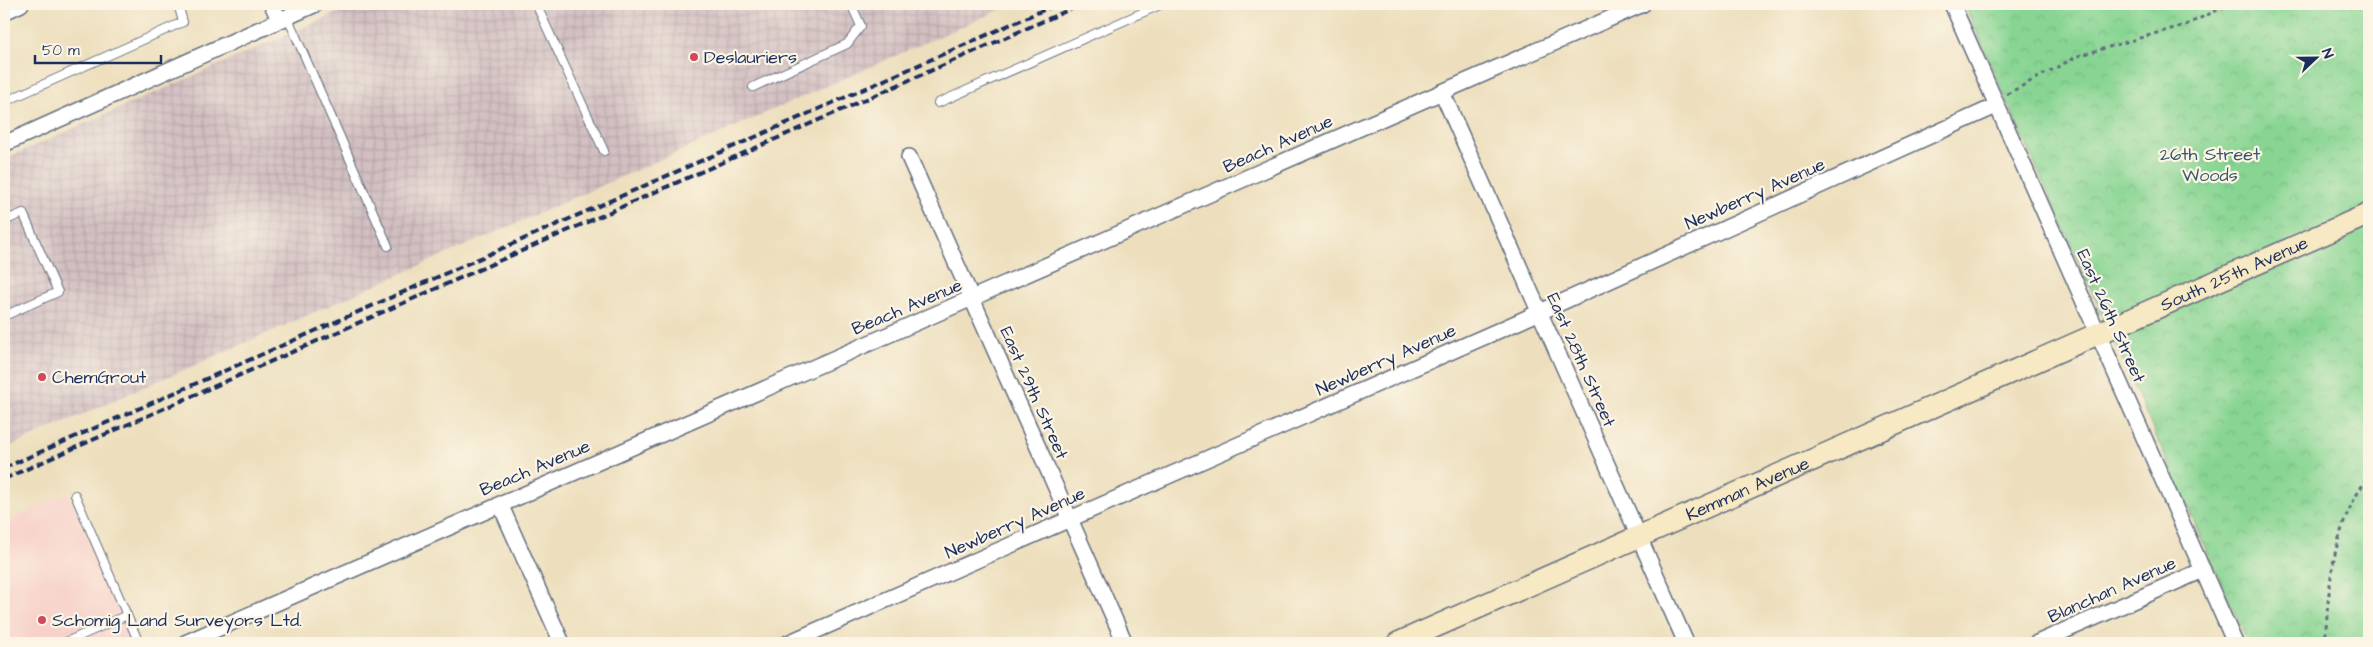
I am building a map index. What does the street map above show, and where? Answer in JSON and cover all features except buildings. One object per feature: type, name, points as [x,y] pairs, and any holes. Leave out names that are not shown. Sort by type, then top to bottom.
[{"type":"street","points":[[4,12],[21,4]]},
{"type":"street","points":[[272,4],[283,18]]},
{"type":"street","points":[[4,144],[316,4]]},
{"type":"street","name":"Beach Avenue","points":[[186,643],[1643,4]]},
{"type":"street","name":"East 26th Street","points":[[1952,4],[2235,643]]},
{"type":"street","name":"East 28th Street","points":[[1442,92],[1686,643]]},
{"type":"street","name":"Newberry Avenue","points":[[788,643],[1539,312],[1996,106]]},
{"type":"street","name":"East 29th Street","points":[[909,157],[1125,643]]},
{"type":"street","name":"South 25th Avenue","points":[[2098,335],[2369,214]]},
{"type":"street","name":"Kemman Avenue","points":[[1398,643],[2098,335]]},
{"type":"street","points":[[500,504],[562,643]]},
{"type":"street","name":"Blanchan Avenue","points":[[2037,643],[2203,570]]},
{"type":"lane","points":[[4,102],[182,22],[178,4]]},
{"type":"lane","points":[[536,4],[604,151]]},
{"type":"lane","points":[[753,87],[847,44],[861,26],[851,4]]},
{"type":"lane","points":[[938,102],[1162,4]]},
{"type":"lane","points":[[283,18],[388,246]]},
{"type":"lane","points":[[4,221],[23,213],[58,292],[4,316]]},
{"type":"lane","points":[[75,495],[139,643]]},
{"type":"lane","points":[[64,643],[127,614]]},
{"type":"path","points":[[1996,106],[2006,95],[2078,56],[2188,24],[2230,4]]},
{"type":"path","points":[[2324,643],[2331,570],[2335,554],[2348,515],[2369,476]]},
{"type":"shaded area","points":[[357,4],[1013,4],[4,449],[4,159]]},
{"type":"shaded area","points":[[68,493],[135,643],[4,643],[4,523]]},
{"type":"green space","name":"26th Street Woods","points":[[1964,4],[2369,4],[2369,643],[2248,643]]},
{"type":"railway","points":[[4,468],[1057,4]]},
{"type":"railway","points":[[4,479],[1082,4]]},
{"type":"place","name":"Deslauriers","points":[[694,57]]},
{"type":"place","name":"ChemGrout","points":[[42,377]]},
{"type":"place","name":"Schomig Land Surveyors Ltd.","points":[[42,620]]}]
